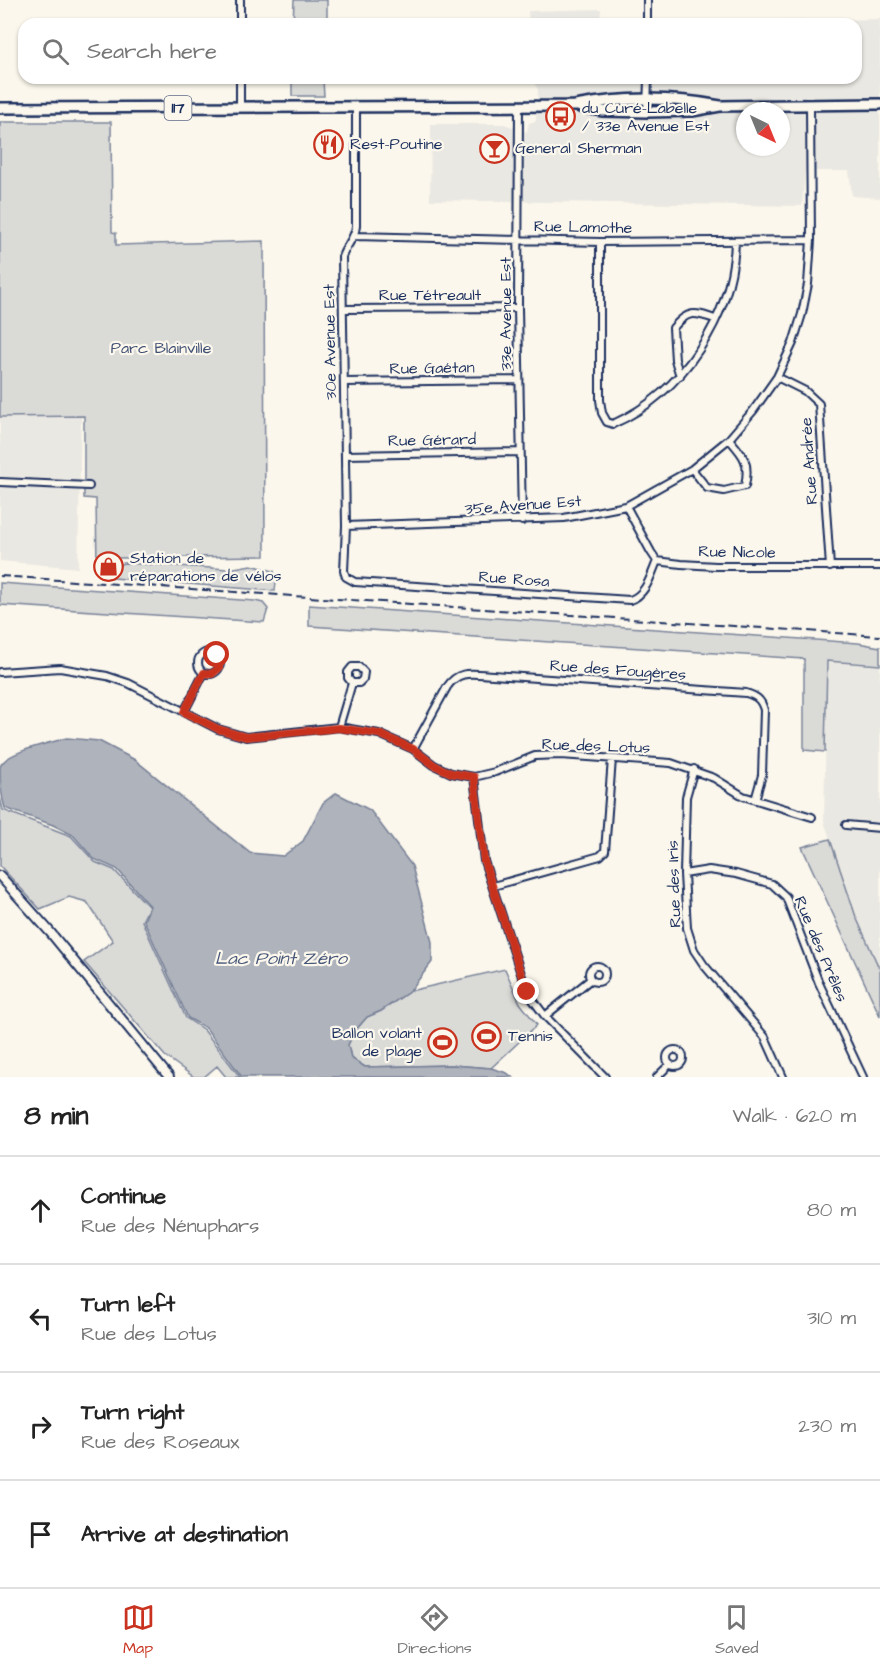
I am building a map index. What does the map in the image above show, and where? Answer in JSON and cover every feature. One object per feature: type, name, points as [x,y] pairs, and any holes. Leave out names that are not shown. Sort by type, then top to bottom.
[{"type":"main road","name":"117","points":[[0,108],[575,106],[603,101],[648,100],[693,100],[720,106]]},
{"type":"main road","name":"117","points":[[575,106],[603,111],[647,112],[692,111],[720,106],[880,104]]},
{"type":"street","points":[[240,0],[240,18]]},
{"type":"street","points":[[647,0],[647,18]]},
{"type":"street","points":[[240,84],[240,108]]},
{"type":"street","points":[[647,112],[648,84]]},
{"type":"street","name":"35e Avenue Est","points":[[346,526],[564,518],[626,506],[692,468],[729,439],[753,411],[777,377],[793,343],[802,314],[811,240],[810,105]]},
{"type":"street","name":"33e Avenue Est","points":[[519,106],[518,308],[522,521]]},
{"type":"street","name":"30e Avenue Est","points":[[347,579],[344,571],[346,526],[342,257],[346,246],[355,236],[357,107]]},
{"type":"street","name":"Rue Lamothe","points":[[355,236],[600,242],[811,240]]},
{"type":"street","points":[[600,242],[600,400],[602,413],[607,422],[613,424],[655,399],[680,376],[702,345],[730,284],[735,262],[735,241]]},
{"type":"street","name":"Rue Tétreault","points":[[343,309],[518,308]]},
{"type":"street","points":[[680,376],[675,360],[673,328],[683,316],[698,314],[715,319]]},
{"type":"street","name":"Rue Andrée","points":[[777,377],[805,391],[819,404],[830,567]]},
{"type":"street","name":"Rue Gaétan","points":[[344,382],[519,380]]},
{"type":"street","points":[[692,468],[707,488],[723,491],[744,486],[748,472],[744,457],[729,439]]},
{"type":"street","name":"Rue Gérard","points":[[345,454],[520,452]]},
{"type":"street","points":[[0,482],[89,486]]},
{"type":"street","points":[[626,506],[657,561]]},
{"type":"street","name":"Rue Nicole","points":[[657,561],[716,566],[880,566]]},
{"type":"street","name":"Rue Rosa","points":[[347,579],[355,582],[630,600],[637,598],[642,592],[657,561]]},
{"type":"street","name":"Rue des Lotus","points":[[0,672],[60,668],[107,676],[128,683],[218,729],[246,737],[339,728],[379,734],[413,749],[442,769],[474,777],[495,772],[535,756],[561,755],[671,763],[694,769],[714,778],[743,796],[812,817]]},
{"type":"street","points":[[184,712],[204,673]]},
{"type":"street","name":"Rue des Fougères","points":[[413,749],[447,687],[453,679],[460,675],[493,675],[746,693],[761,701],[764,710],[762,775],[755,800]]},
{"type":"street","points":[[339,728],[352,683]]},
{"type":"street","points":[[493,886],[600,856],[605,851],[612,759]]},
{"type":"street","name":"Rue des Iris","points":[[694,769],[686,797],[684,874],[687,927],[694,950],[765,1037],[783,1077]]},
{"type":"street","points":[[474,777],[484,861],[527,992],[546,1016],[605,1077]]},
{"type":"street","points":[[846,825],[880,828]]},
{"type":"street","name":"Rue des Prêles","points":[[684,874],[709,870],[736,874],[772,884],[786,897],[819,983],[862,1077]]},
{"type":"street","points":[[0,876],[50,932],[169,1077]]},
{"type":"street","points":[[546,1016],[591,979]]},
{"type":"street","points":[[657,1077],[670,1064]]},
{"type":"shaded area","points":[[601,9],[600,18],[529,18],[528,11]]},
{"type":"shaded area","points":[[862,19],[880,19],[880,198],[852,196],[849,171],[805,171],[802,206],[430,200],[431,124],[504,124],[527,132],[529,123],[536,121],[538,90],[535,84],[862,84]]},
{"type":"shaded area","points":[[0,414],[81,416],[78,568],[0,561]]},
{"type":"shaded area","points":[[827,661],[880,665],[880,970],[856,917],[824,821]]},
{"type":"green space","points":[[294,0],[327,0],[327,18],[293,18]]},
{"type":"green space","points":[[292,84],[323,84],[324,96],[292,96]]},
{"type":"green space","name":"Parc Blainville","points":[[0,122],[111,122],[112,232],[116,233],[116,245],[264,241],[265,556],[118,558],[97,568],[96,499],[84,498],[84,416],[0,417]]},
{"type":"green space","points":[[123,563],[229,569],[251,565],[274,571],[275,591],[113,578],[115,568]]},
{"type":"green space","points":[[0,583],[255,601],[263,603],[268,609],[264,622],[0,605]]},
{"type":"green space","points":[[309,605],[858,643],[880,647],[880,665],[827,661],[825,752],[804,750],[804,659],[309,626]]},
{"type":"green space","points":[[0,798],[3,810],[71,836],[95,862],[114,870],[149,907],[142,921],[186,1018],[204,1030],[240,1077],[226,1077],[217,1066],[204,1077],[194,1077],[165,1056],[84,962],[113,941],[87,902],[69,897],[40,909],[0,866]]},
{"type":"green space","points":[[830,839],[856,917],[880,970],[880,1016],[802,847]]},
{"type":"green space","points":[[505,969],[520,1003],[537,1025],[491,1068],[452,1065],[365,1067],[351,1058],[348,1045],[354,1032],[367,1017],[381,1011],[410,991]]},
{"type":"water","name":"Lac Point Zéro","points":[[67,738],[99,741],[135,760],[250,853],[283,856],[303,841],[323,803],[336,793],[370,810],[412,866],[432,942],[432,962],[410,991],[381,1011],[367,1017],[354,1032],[348,1045],[351,1058],[365,1067],[452,1065],[491,1068],[512,1077],[242,1077],[206,1028],[188,1018],[144,921],[150,906],[117,869],[94,859],[73,835],[53,825],[5,808],[0,777],[0,767],[3,762],[19,752]]},
{"type":"railway","points":[[0,576],[880,636]]},
{"type":"place","name":"du Curé-Labelle / 33e Avenue Est","points":[[561,117]]},
{"type":"place","name":"Rest-Poutine","points":[[329,144]]},
{"type":"place","name":"General Sherman","points":[[494,148]]},
{"type":"place","name":"Station de réparations de vélos","points":[[109,567]]},
{"type":"place","name":"Tennis","points":[[487,1036]]},
{"type":"place","name":"Ballon volant de plage","points":[[443,1042]]},
{"type":"route","points":[[217,655],[219,668],[212,674],[204,673],[184,712],[218,729],[246,737],[339,728],[379,734],[413,749],[434,765],[451,773],[474,777],[484,861],[527,992]]}]
